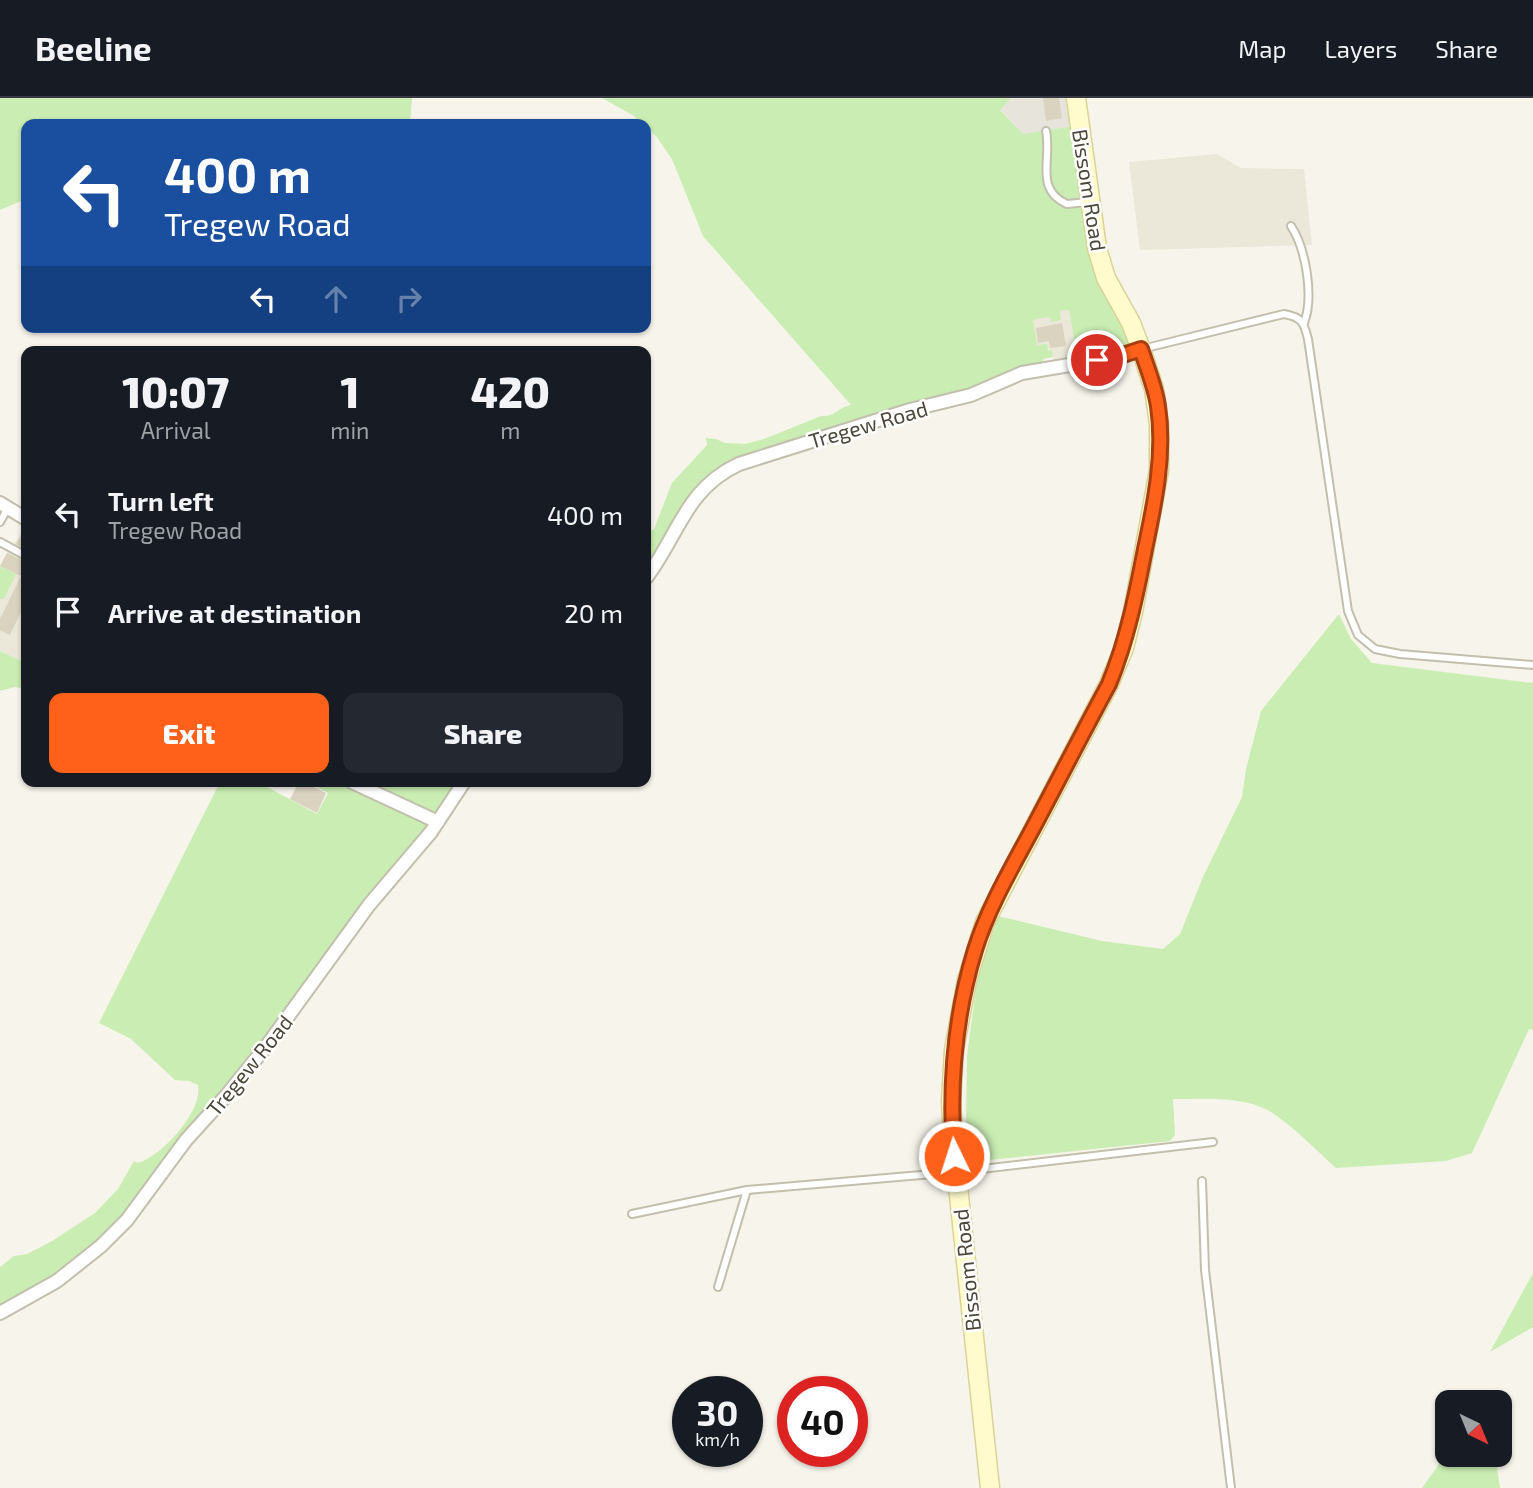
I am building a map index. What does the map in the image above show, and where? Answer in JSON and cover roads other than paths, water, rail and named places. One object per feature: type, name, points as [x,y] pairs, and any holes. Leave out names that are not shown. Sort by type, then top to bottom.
[{"type":"street","name":"Bissom Road","points":[[990,1488],[956,1172],[951,1101],[952,1062],[961,1007],[976,949],[998,893],[1109,684],[1124,648],[1156,491],[1160,448],[1154,389],[1131,323],[1106,278],[1097,248],[1076,98]]},
{"type":"street","name":"Tregew Road","points":[[651,570],[697,495],[710,481],[739,464],[909,411],[971,395],[1022,373],[1117,357],[1141,349]]},
{"type":"street","points":[[4,505],[21,516]]},
{"type":"street","points":[[363,787],[438,822]]},
{"type":"street","name":"Tregew Road","points":[[0,1313],[32,1297],[70,1271],[127,1220],[180,1148],[241,1079],[369,905],[438,822],[461,787]]},
{"type":"lane","points":[[1046,131],[1049,151],[1046,183],[1049,190],[1067,204],[1090,201]]},
{"type":"lane","points":[[1291,226],[1298,236],[1310,292],[1309,311],[1304,323],[1348,611],[1358,635],[1375,649],[1400,654],[1533,665]]},
{"type":"lane","points":[[1141,349],[1284,314],[1296,316],[1304,323]]},
{"type":"lane","points":[[0,522],[4,505]]},
{"type":"lane","points":[[0,542],[21,553]]},
{"type":"lane","points":[[632,1214],[747,1190],[956,1172],[1213,1142]]},
{"type":"lane","points":[[1202,1181],[1205,1270],[1231,1488]]},
{"type":"lane","points":[[718,1287],[747,1190]]}]
